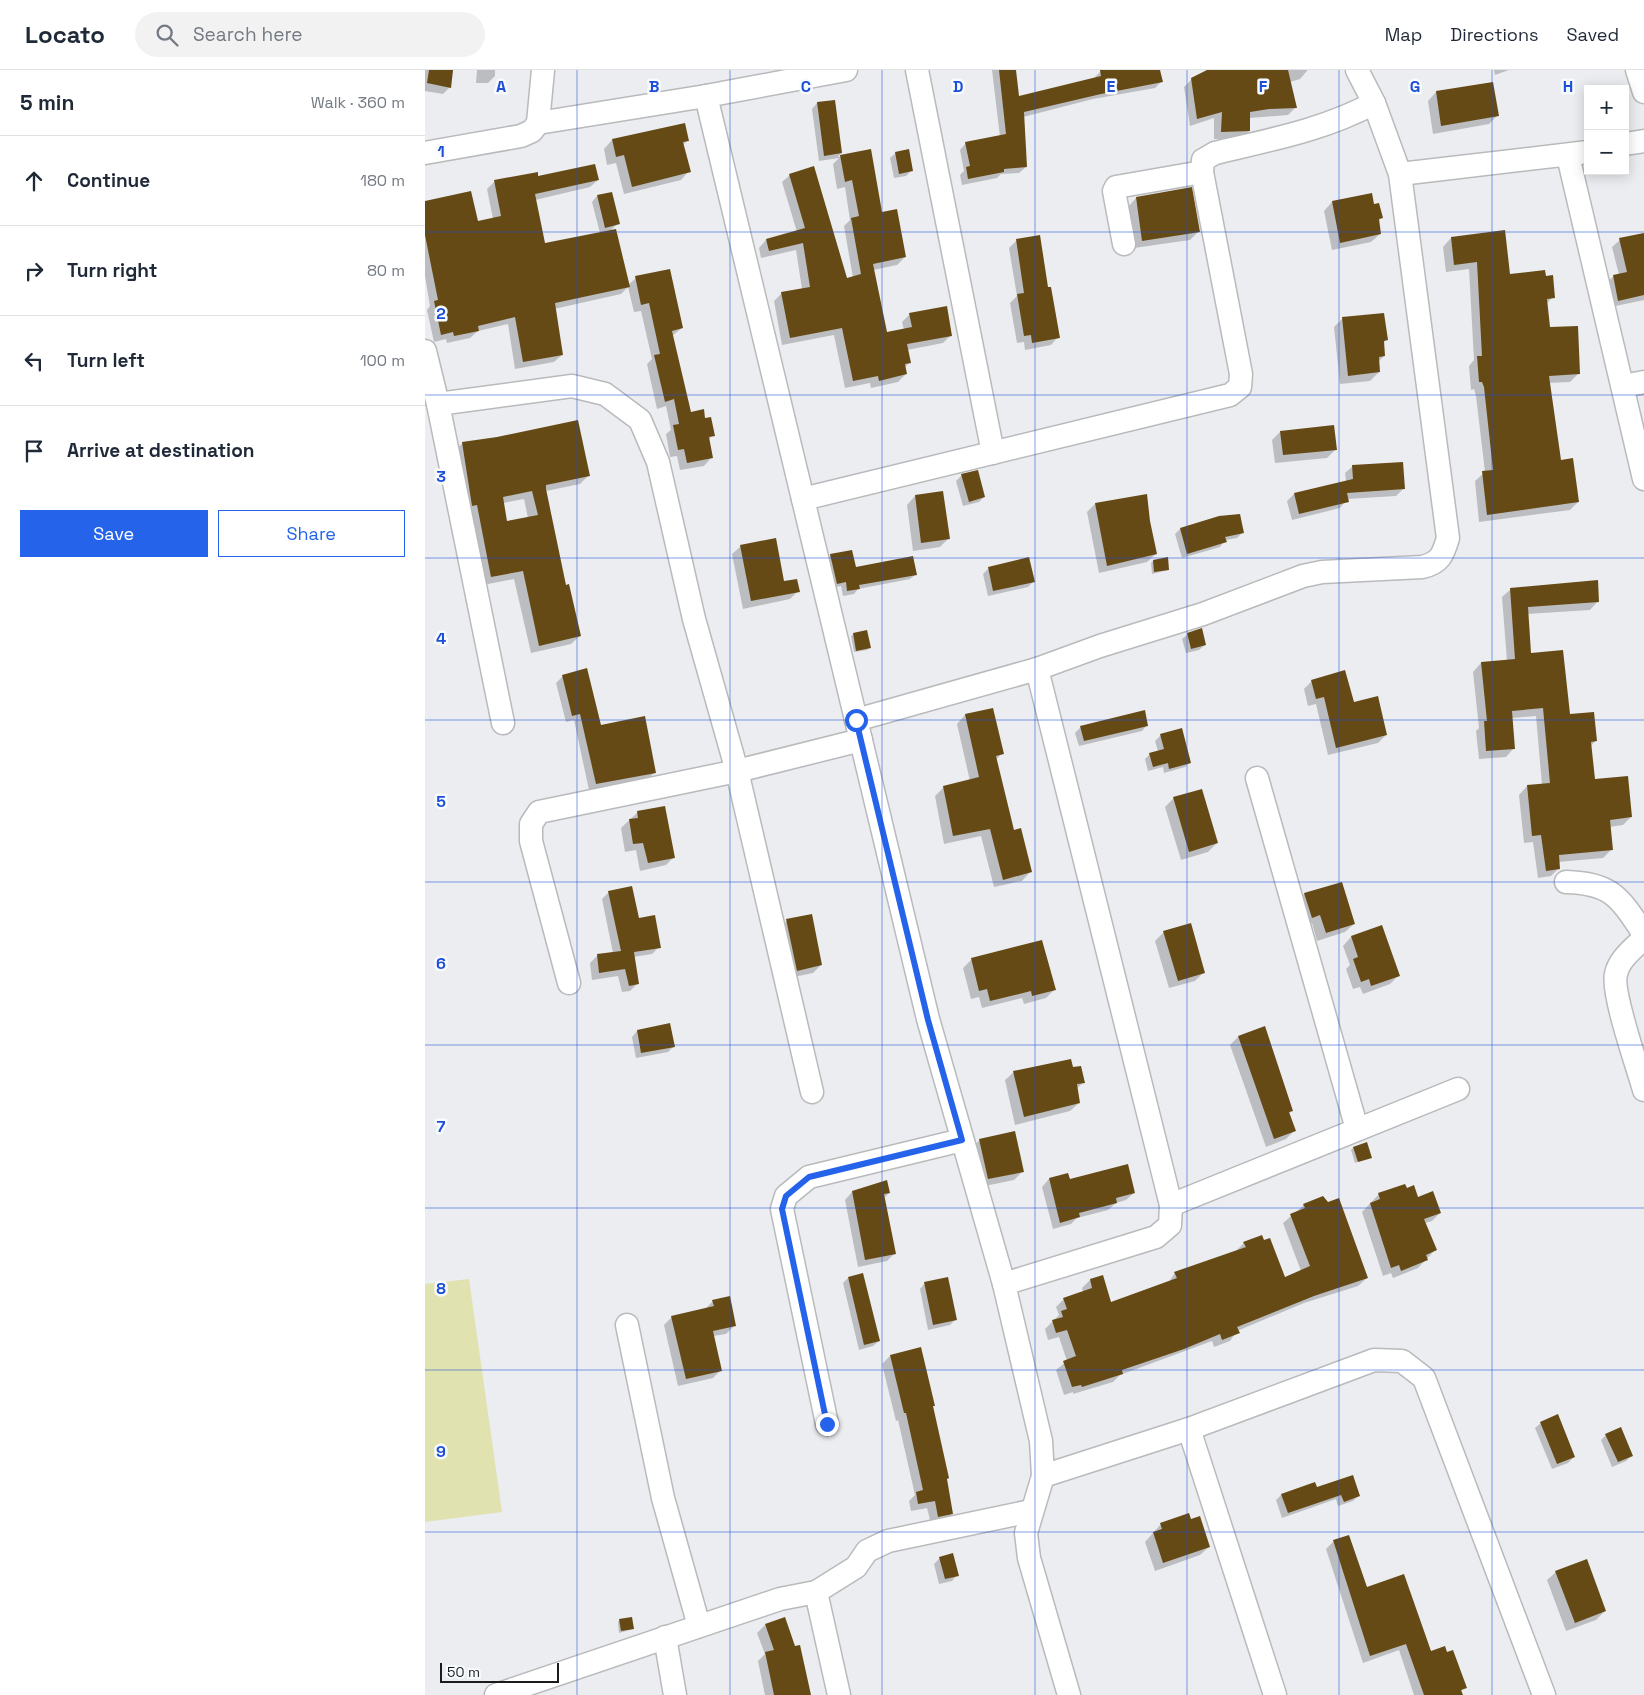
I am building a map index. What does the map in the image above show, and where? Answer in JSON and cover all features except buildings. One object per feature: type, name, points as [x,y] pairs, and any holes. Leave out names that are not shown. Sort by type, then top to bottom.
[{"type":"street","points":[[425,153],[521,136],[531,131],[539,122],[543,70]]},
{"type":"street","points":[[539,122],[706,96],[847,70]]},
{"type":"street","points":[[917,70],[993,452]]},
{"type":"street","points":[[569,983],[531,841],[531,824],[539,812],[737,771],[1100,646],[1203,614],[1303,576],[1322,572],[1421,567],[1433,565],[1442,557],[1448,538],[1400,174],[1374,103],[1357,70]]},
{"type":"street","points":[[1637,70],[1644,92]]},
{"type":"street","points":[[706,96],[928,1020],[1004,1284],[1041,1441],[1043,1476],[1026,1532],[1029,1558],[1069,1695]]},
{"type":"street","points":[[803,498],[1091,427],[1132,421],[1231,395],[1240,387],[1241,374],[1202,172],[1203,160],[1215,153],[1310,131],[1349,117],[1374,103]]},
{"type":"street","points":[[1629,143],[1644,141]]},
{"type":"street","points":[[1400,174],[1578,154],[1633,384],[1644,480]]},
{"type":"street","points":[[1124,244],[1114,191],[1116,187],[1202,172]]},
{"type":"street","points":[[425,352],[438,404],[503,723]]},
{"type":"street","points":[[438,404],[572,386],[605,394],[640,420],[658,462],[694,619],[737,771],[812,1092]]},
{"type":"street","points":[[1004,1284],[1156,1237],[1169,1225],[1171,1205],[1037,669]]},
{"type":"street","points":[[1257,778],[1357,1129]]},
{"type":"street","points":[[1566,882],[1589,882],[1615,895],[1624,904],[1644,936],[1625,956],[1615,974],[1617,995],[1644,1090]]},
{"type":"street","points":[[1171,1205],[1458,1089]]},
{"type":"street","points":[[827,1424],[782,1209],[786,1196],[809,1177],[962,1140]]},
{"type":"street","points":[[627,1325],[663,1498],[699,1626]]},
{"type":"street","points":[[1043,1476],[1189,1429],[1374,1360],[1402,1361],[1424,1378],[1544,1695]]},
{"type":"street","points":[[1189,1429],[1275,1695]]},
{"type":"street","points":[[498,1695],[780,1599],[815,1592],[856,1568],[867,1551],[888,1541],[1031,1512]]},
{"type":"street","points":[[815,1592],[839,1695]]},
{"type":"street","points":[[665,1637],[675,1695]]},
{"type":"green space","points":[[469,1279],[502,1512],[425,1522],[425,1284]]},
{"type":"route","points":[[827,1424],[782,1209],[786,1196],[809,1177],[962,1140],[928,1020],[856,720]]}]
